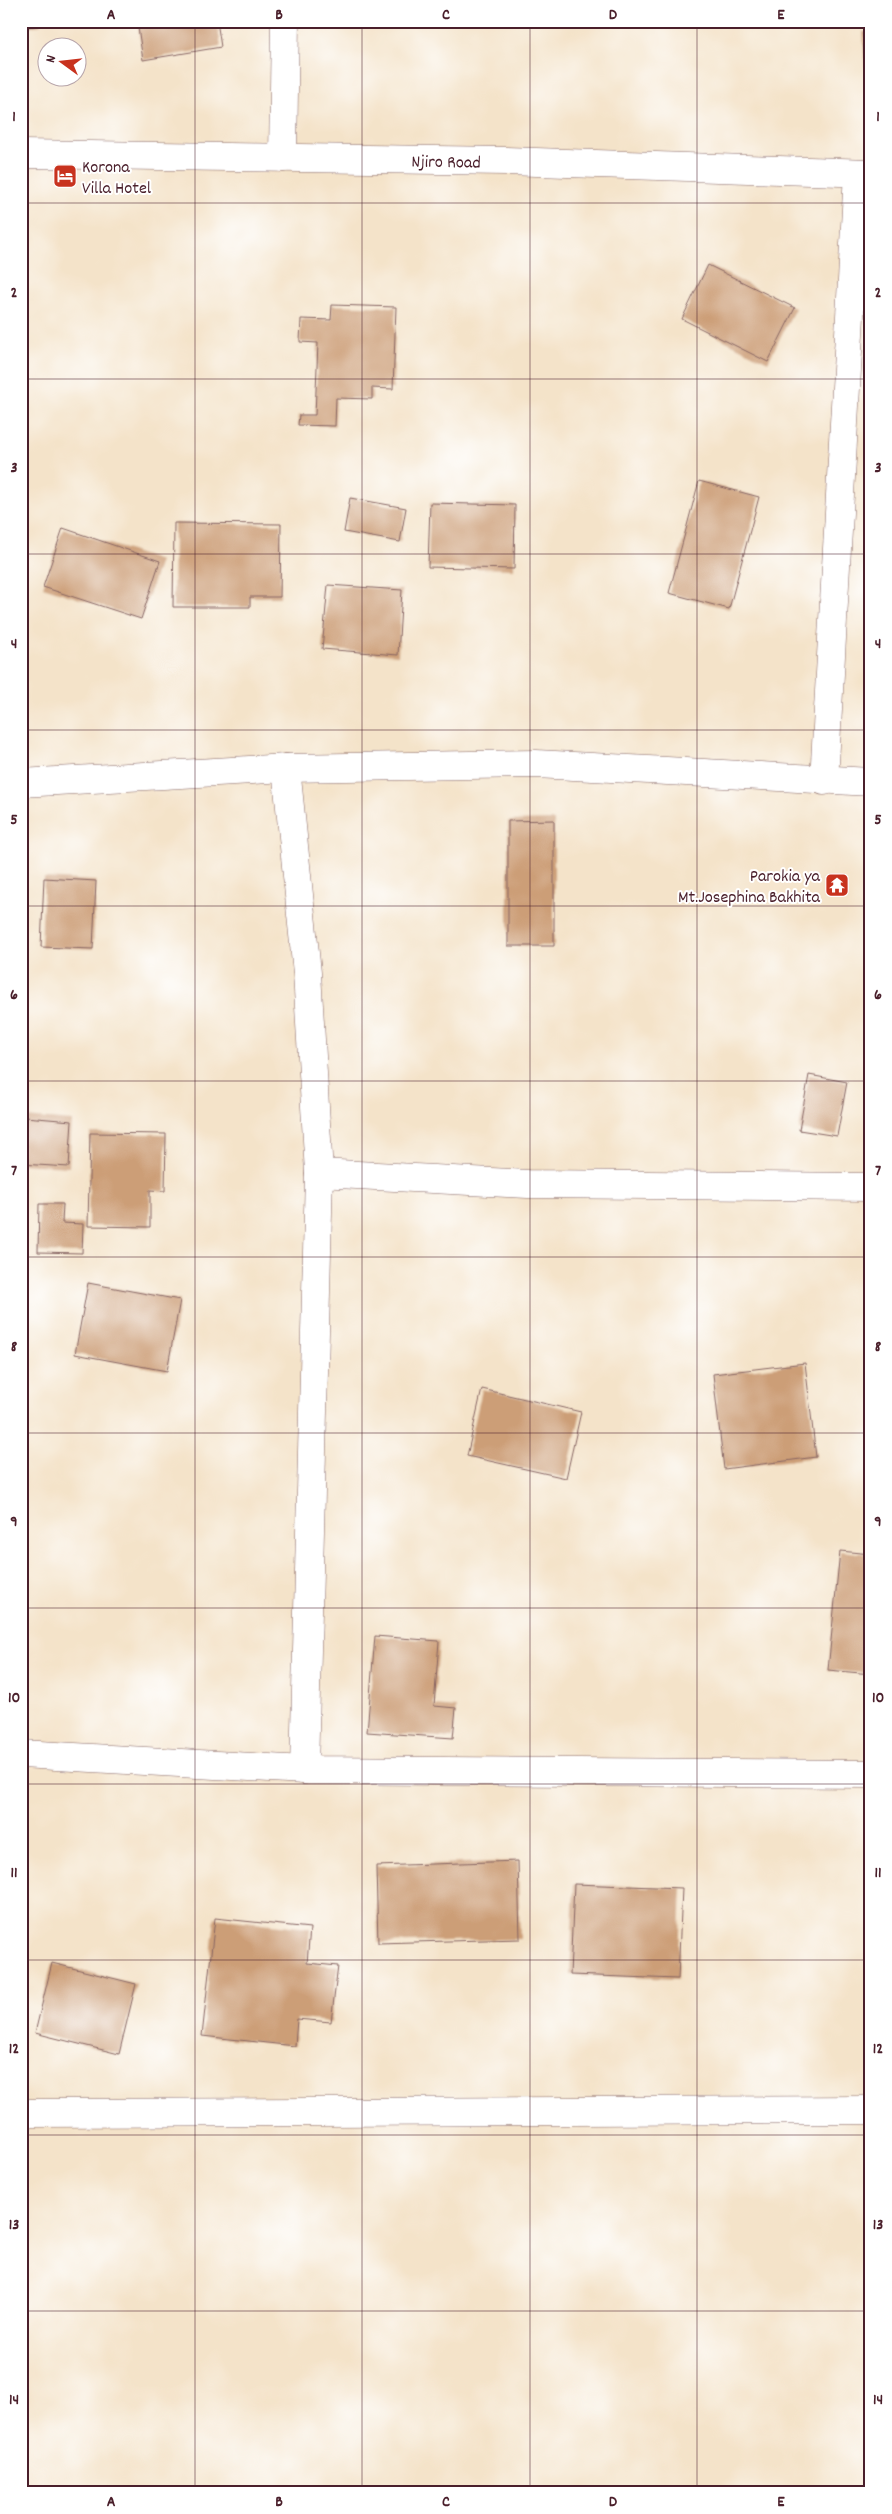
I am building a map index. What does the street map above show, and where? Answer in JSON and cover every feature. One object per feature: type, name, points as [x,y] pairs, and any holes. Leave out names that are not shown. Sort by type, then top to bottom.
[{"type":"street","points":[[283,158],[285,21]]},
{"type":"street","name":"Njiro Road","points":[[21,154],[497,161],[864,173]]},
{"type":"street","points":[[824,781],[864,173]]},
{"type":"street","points":[[21,783],[286,768],[536,764],[824,781],[871,782]]},
{"type":"street","points":[[286,768],[307,973],[318,1173],[304,1770]]},
{"type":"street","points":[[318,1173],[528,1184],[871,1187]]},
{"type":"street","points":[[21,1754],[304,1770],[871,1774]]},
{"type":"street","points":[[21,2113],[871,2110]]},
{"type":"building","points":[[21,21],[41,21],[41,25],[21,28]]},
{"type":"building","points":[[137,21],[217,21],[221,47],[143,60]]},
{"type":"building","points":[[863,32],[871,32],[871,66],[865,67]]},
{"type":"building","points":[[708,265],[795,308],[768,362],[682,319]]},
{"type":"building","points":[[332,305],[396,307],[393,389],[372,388],[372,399],[336,398],[335,426],[298,425],[299,415],[315,415],[318,343],[300,342],[301,319],[331,320]]},
{"type":"building","points":[[699,481],[759,497],[729,609],[669,593]]},
{"type":"building","points":[[350,498],[406,508],[400,542],[344,532]]},
{"type":"building","points":[[430,503],[515,505],[514,569],[428,567]]},
{"type":"building","points":[[174,523],[281,524],[280,597],[250,597],[250,607],[173,607]]},
{"type":"building","points":[[63,528],[160,561],[141,619],[43,587]]},
{"type":"building","points":[[328,585],[402,590],[398,655],[322,649]]},
{"type":"building","points":[[554,820],[554,946],[508,946],[508,821]]},
{"type":"building","points":[[44,878],[96,881],[93,949],[41,947]]},
{"type":"building","points":[[809,1075],[847,1082],[837,1136],[799,1130]]},
{"type":"building","points":[[25,1117],[72,1121],[69,1167],[21,1164]]},
{"type":"building","points":[[90,1133],[166,1134],[165,1191],[150,1190],[150,1227],[88,1226]]},
{"type":"building","points":[[39,1204],[63,1204],[62,1223],[83,1224],[82,1253],[38,1252]]},
{"type":"building","points":[[88,1283],[180,1300],[167,1371],[75,1354]]},
{"type":"building","points":[[805,1363],[816,1457],[724,1469],[713,1374]]},
{"type":"building","points":[[482,1389],[581,1412],[566,1478],[467,1456]]},
{"type":"building","points":[[840,1551],[871,1554],[871,1674],[828,1670]]},
{"type":"building","points":[[375,1636],[439,1641],[434,1706],[456,1708],[453,1738],[367,1732]]},
{"type":"building","points":[[518,1861],[520,1939],[378,1943],[376,1866]]},
{"type":"building","points":[[574,1884],[682,1888],[678,1979],[570,1975]]},
{"type":"building","points":[[215,1918],[310,1928],[307,1963],[338,1966],[331,2022],[297,2019],[295,2046],[202,2036]]},
{"type":"building","points":[[52,1963],[136,1984],[119,2054],[35,2033]]},
{"type":"place","name":"Korona Villa Hotel","points":[[65,176]]},
{"type":"place","name":"Parokia ya Mt.Josephina Bakhita","points":[[837,885]]}]
